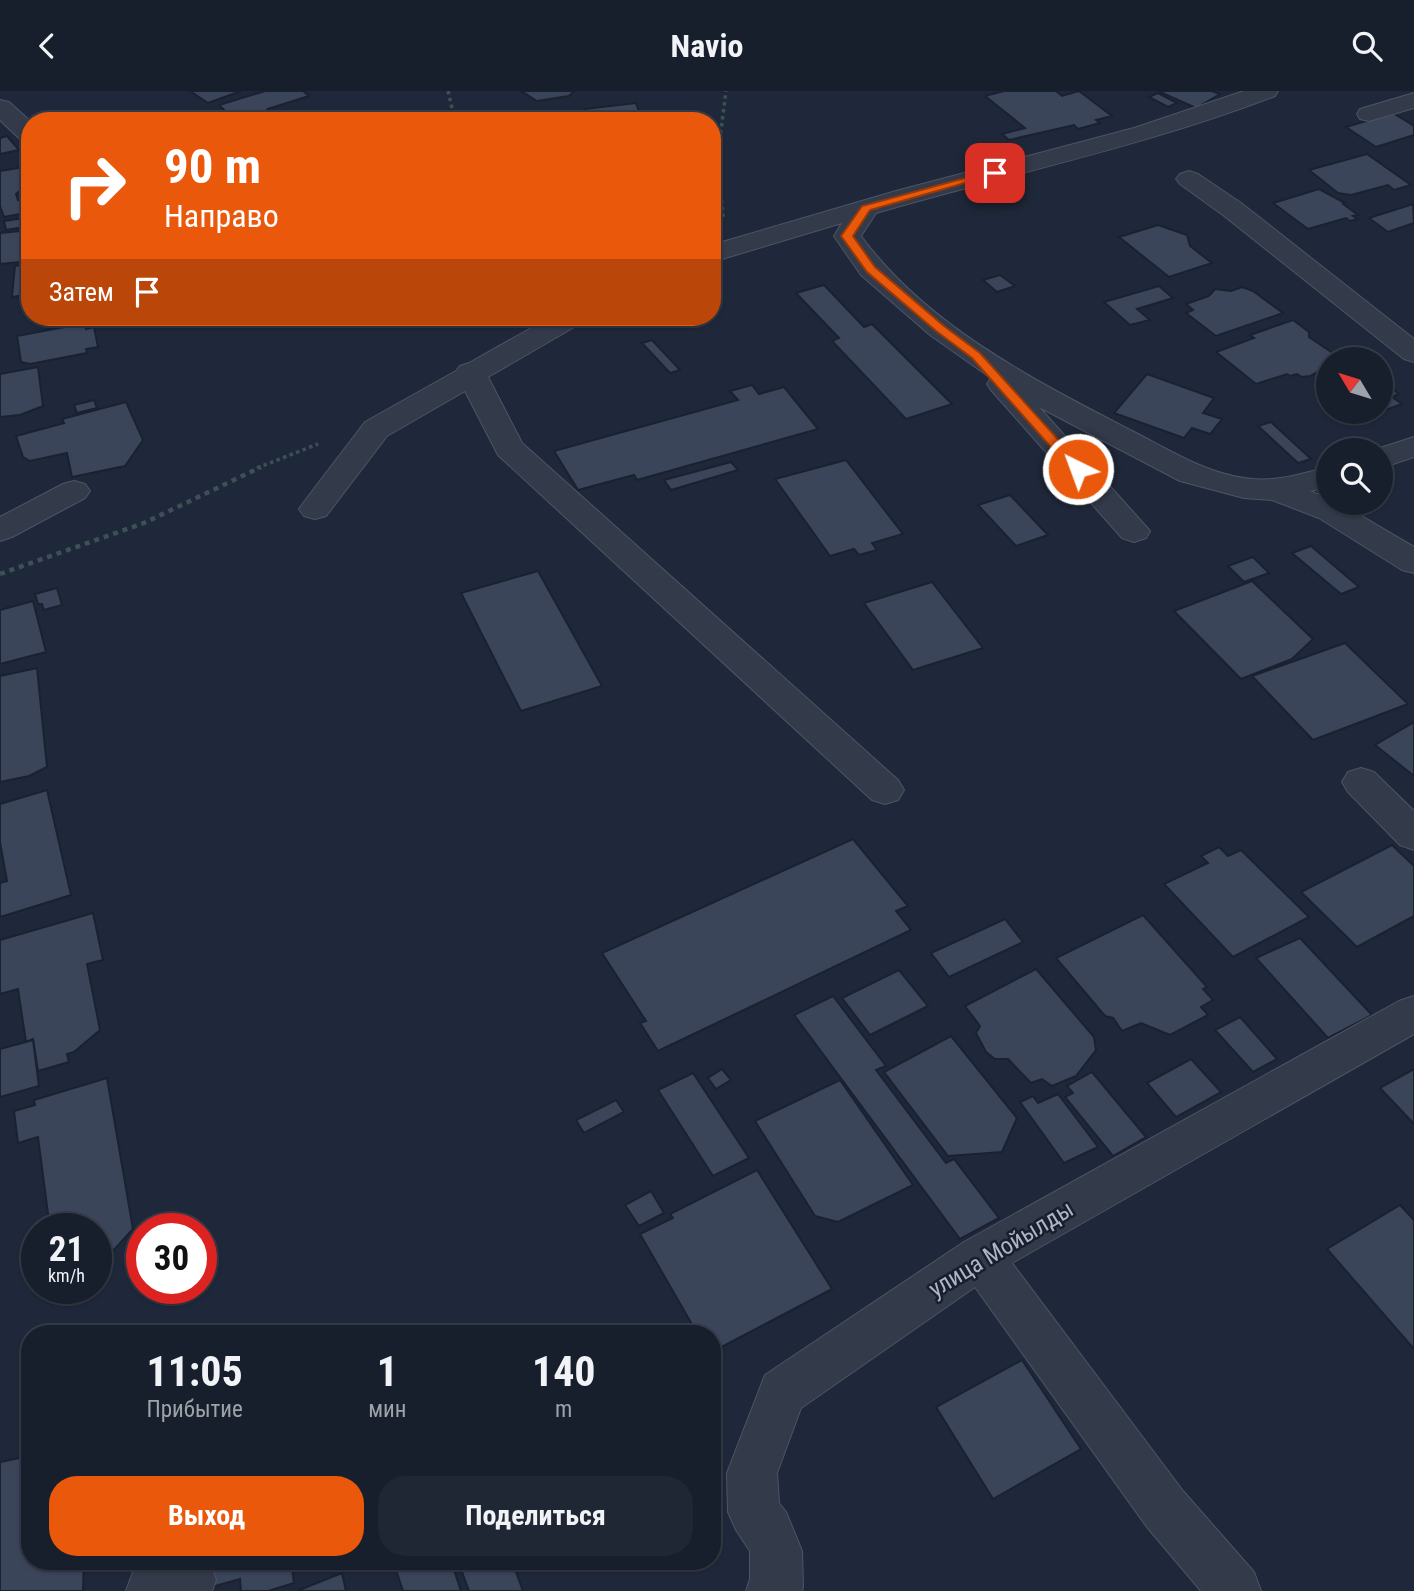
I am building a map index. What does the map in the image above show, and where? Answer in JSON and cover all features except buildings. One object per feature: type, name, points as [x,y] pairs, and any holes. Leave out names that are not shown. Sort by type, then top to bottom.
[{"type":"street","points":[[721,251],[866,208],[1130,138],[1215,112],[1266,91]]},
{"type":"street","points":[[1369,114],[1414,100]]},
{"type":"street","points":[[0,107],[21,127]]},
{"type":"street","points":[[1189,179],[1232,209],[1414,353]]},
{"type":"street","points":[[866,208],[847,236],[871,269],[940,329],[1030,390],[1191,474],[1244,488],[1277,490],[1316,480]]},
{"type":"street","points":[[315,509],[376,429],[470,372],[554,326]]},
{"type":"street","points":[[976,355],[1134,531]]},
{"type":"street","points":[[470,372],[509,448],[885,790]]},
{"type":"street","points":[[1393,455],[1414,447]]},
{"type":"street","points":[[1277,490],[1330,511],[1414,562]]},
{"type":"street","points":[[0,530],[74,491]]},
{"type":"street","points":[[1361,782],[1412,829]]},
{"type":"street","name":"улица Мойылды","points":[[772,1591],[777,1587],[776,1551],[768,1530],[754,1512],[752,1473],[782,1392],[980,1257],[1414,1013]]},
{"type":"street","points":[[980,1257],[1165,1509],[1234,1591]]},
{"type":"path","points":[[448,91],[453,112]]},
{"type":"path","points":[[721,116],[726,91]]},
{"type":"path","points":[[0,574],[67,553],[144,523],[260,467],[325,441],[376,429]]},
{"type":"route","points":[[995,173],[866,208],[847,236],[871,269],[940,329],[976,355],[1078,469]]}]
